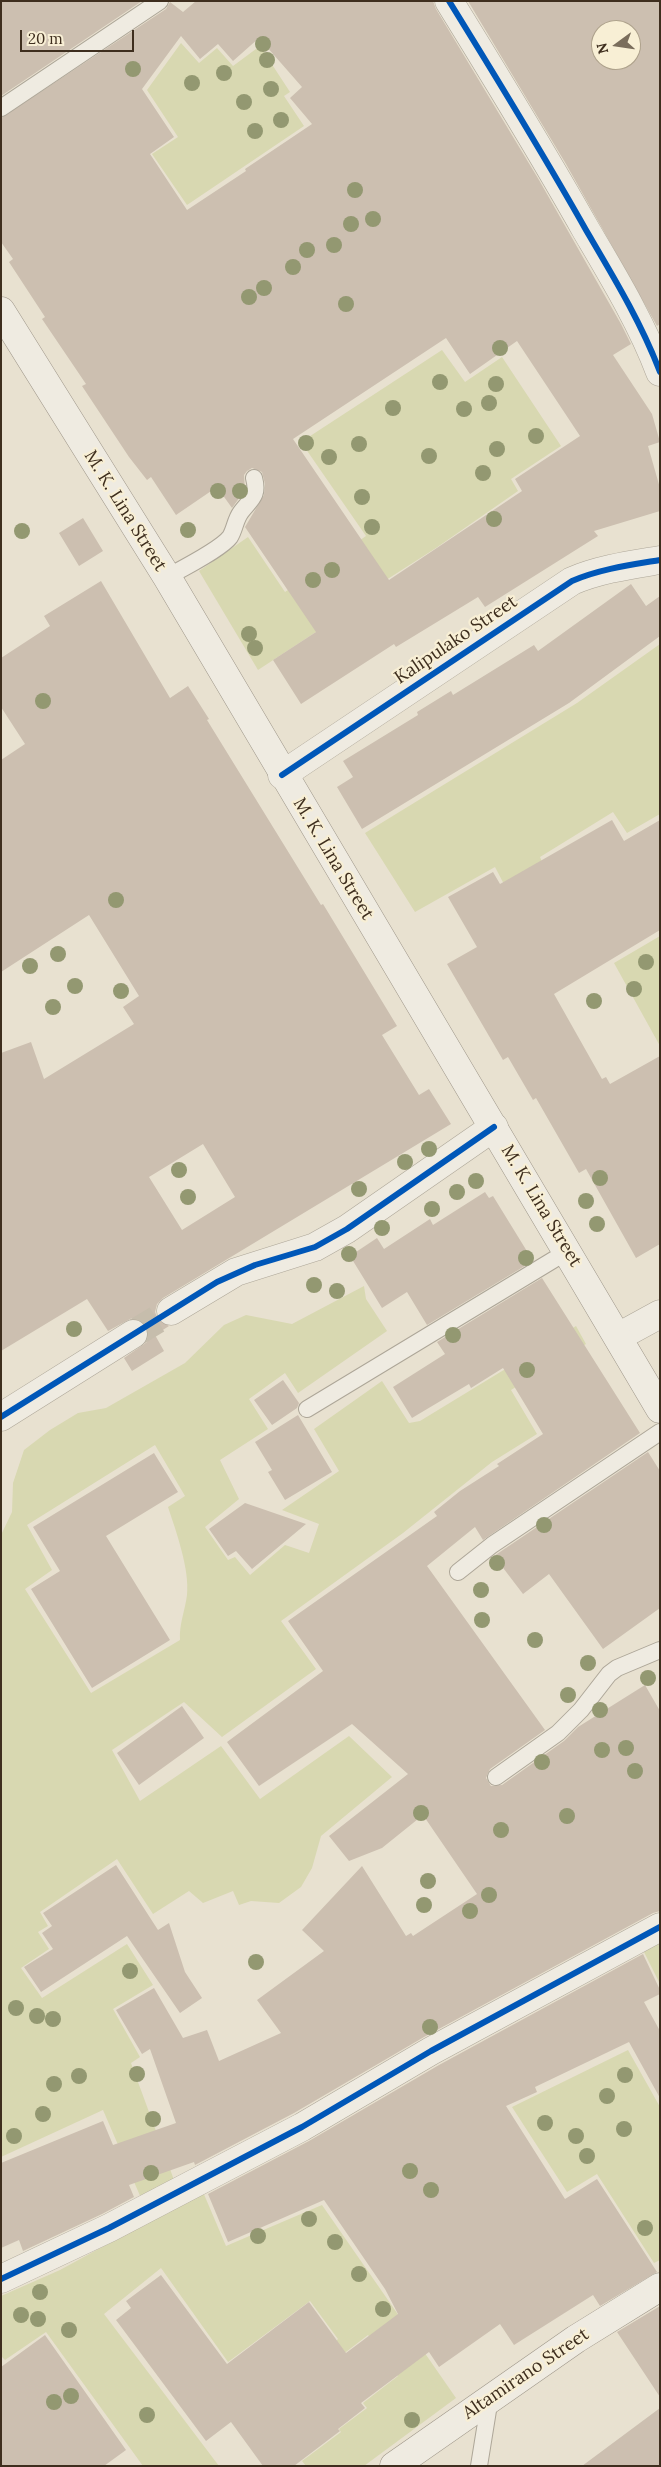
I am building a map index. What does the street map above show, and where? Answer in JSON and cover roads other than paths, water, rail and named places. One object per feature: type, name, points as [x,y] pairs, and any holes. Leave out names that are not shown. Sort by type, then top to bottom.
[{"type":"street","points":[[449,1],[551,167],[613,277],[650,347],[660,372]]},
{"type":"street","name":"M. K. Lina Street","points":[[1,311],[167,577],[282,774],[660,1408]]},
{"type":"street","name":"Kalipulako Street","points":[[282,774],[572,581],[611,569],[660,560]]},
{"type":"street","points":[[171,1311],[236,1272],[314,1247],[347,1229],[494,1127]]},
{"type":"street","points":[[618,1337],[660,1314]]},
{"type":"street","points":[[1,1417],[134,1334]]},
{"type":"street","points":[[1,2279],[109,2228],[302,2127],[431,2051],[660,1927]]},
{"type":"street","name":"Altamirano Street","points":[[394,2466],[576,2339],[660,2287]]},
{"type":"lane","points":[[1,108],[160,1]]},
{"type":"lane","points":[[167,577],[226,542],[234,531],[239,515],[255,494],[254,478]]},
{"type":"lane","points":[[307,1409],[568,1251]]},
{"type":"lane","points":[[458,1572],[492,1545],[660,1432]]},
{"type":"lane","points":[[496,1777],[558,1733],[581,1710],[617,1668],[660,1650]]},
{"type":"lane","points":[[479,2466],[490,2398]]},
{"type":"tunnel","points":[[133,1334],[171,1311]]}]
